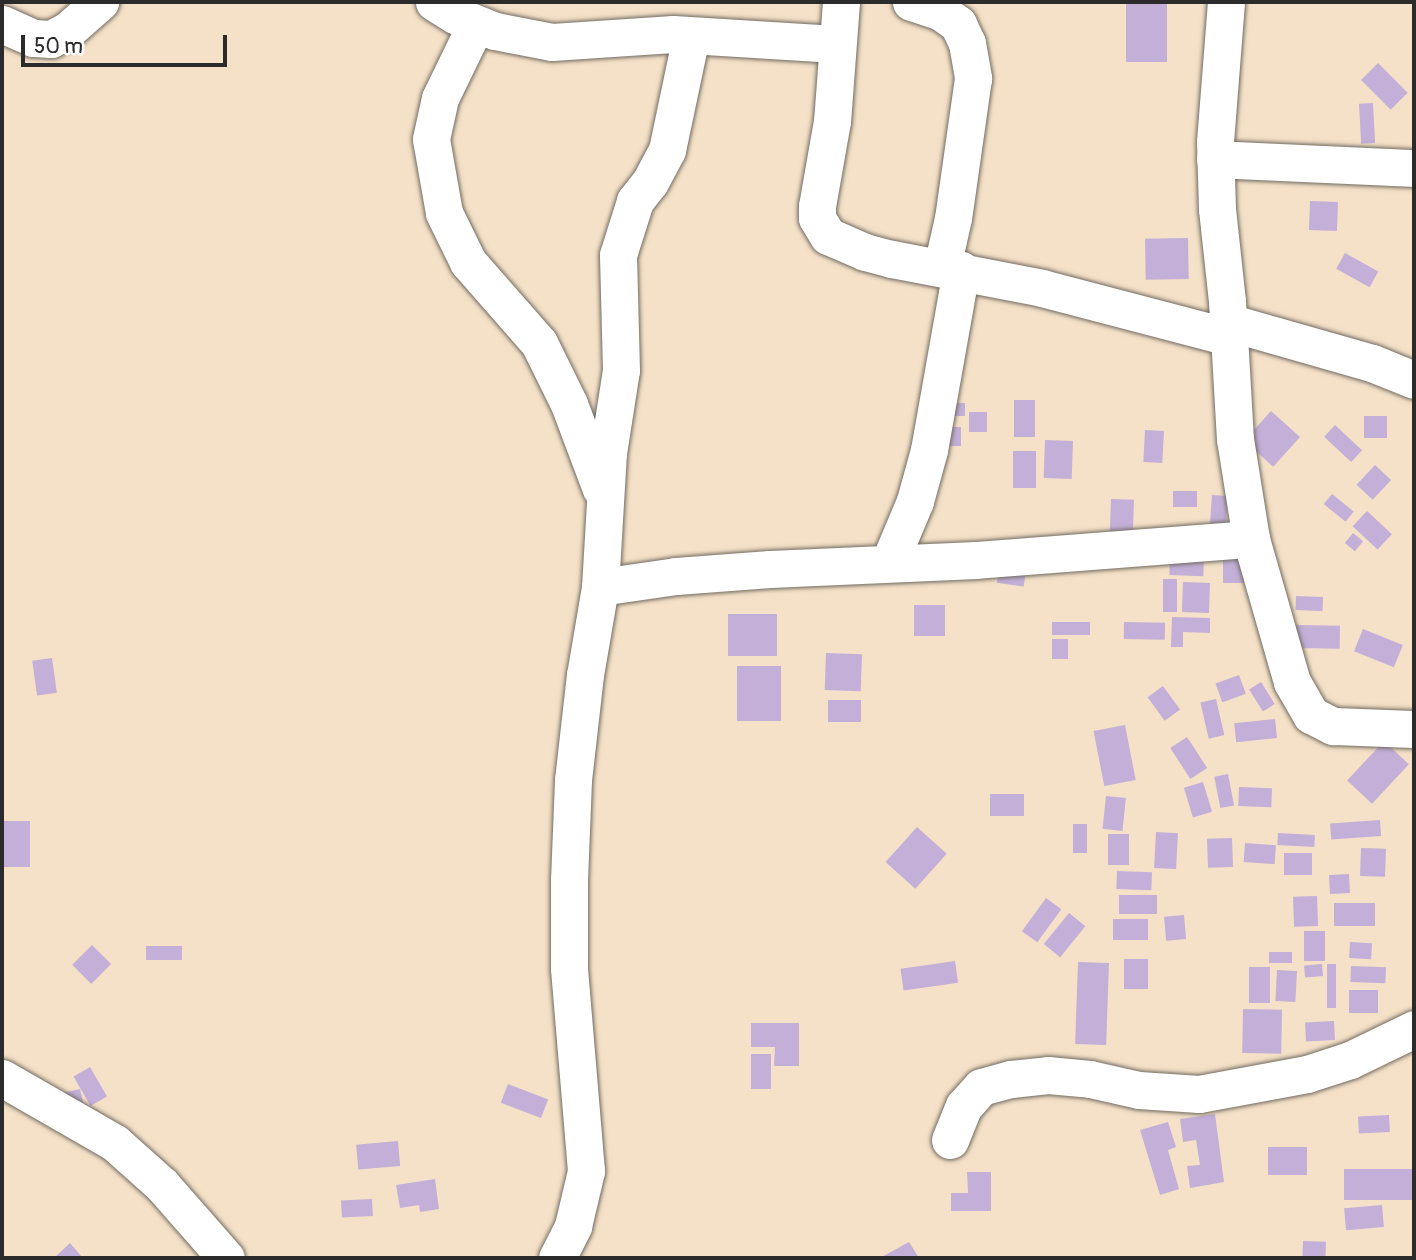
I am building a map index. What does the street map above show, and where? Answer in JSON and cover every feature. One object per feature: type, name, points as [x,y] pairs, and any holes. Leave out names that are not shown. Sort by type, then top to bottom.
[{"type":"street","points":[[2,24],[33,38],[51,39],[68,30],[100,2]]},
{"type":"street","points":[[434,2],[495,31],[552,42],[595,41],[634,36],[691,36],[836,44]]},
{"type":"street","points":[[841,2],[832,121],[817,206],[820,226],[828,236],[864,252],[1372,363],[1414,380]]},
{"type":"street","points":[[889,563],[915,502],[929,450],[951,269],[953,218],[972,78],[967,43],[958,24],[941,12],[911,2]]},
{"type":"street","points":[[1226,2],[1215,159],[1235,439],[1251,539],[1292,682],[1311,715],[1333,726],[1414,729]]},
{"type":"street","points":[[476,24],[440,98],[431,139],[444,213],[468,261],[539,343],[569,404],[606,502]]},
{"type":"street","points":[[557,1258],[573,1226],[586,1171],[569,968],[569,880],[573,780],[585,675],[600,587],[608,453],[621,370],[618,255],[635,201],[650,182],[667,150],[691,36]]},
{"type":"street","points":[[1215,159],[1414,168]]},
{"type":"street","points":[[600,587],[676,576],[1251,539]]},
{"type":"street","points":[[950,1140],[964,1106],[981,1087],[1011,1079],[1048,1075],[1090,1079],[1139,1090],[1199,1094],[1307,1074],[1350,1060],[1414,1029]]},
{"type":"street","points":[[2,1078],[115,1143],[162,1185],[226,1258]]},
{"type":"building","points":[[1126,2],[1167,2],[1167,62],[1126,62]]},
{"type":"building","points":[[1378,63],[1408,93],[1391,110],[1361,80]]},
{"type":"building","points":[[1373,103],[1375,143],[1361,144],[1359,104]]},
{"type":"building","points":[[1310,201],[1338,202],[1337,231],[1309,230]]},
{"type":"building","points":[[1188,238],[1189,279],[1146,280],[1145,239]]},
{"type":"building","points":[[1345,253],[1378,271],[1370,287],[1336,269]]},
{"type":"building","points":[[1014,400],[1035,400],[1035,437],[1014,437]]},
{"type":"building","points":[[947,403],[965,403],[965,416],[947,416]]},
{"type":"building","points":[[1271,411],[1300,437],[1273,467],[1244,441]]},
{"type":"building","points":[[969,412],[987,412],[987,432],[969,432]]},
{"type":"building","points":[[1364,416],[1387,416],[1387,438],[1364,438]]},
{"type":"building","points":[[1335,425],[1362,450],[1351,462],[1324,437]]},
{"type":"building","points":[[938,427],[961,427],[961,446],[938,446]]},
{"type":"building","points":[[1145,430],[1164,431],[1162,463],[1143,462]]},
{"type":"building","points":[[1045,440],[1073,441],[1072,479],[1044,478]]},
{"type":"building","points":[[1013,451],[1036,451],[1036,488],[1013,488]]},
{"type":"building","points":[[1375,465],[1391,480],[1373,500],[1357,485]]},
{"type":"building","points":[[1173,491],[1197,491],[1197,507],[1173,507]]},
{"type":"building","points":[[1332,494],[1354,512],[1346,522],[1324,504]]},
{"type":"building","points":[[1212,495],[1228,496],[1226,526],[1210,525]]},
{"type":"building","points":[[1111,499],[1134,500],[1133,540],[1110,539]]},
{"type":"building","points":[[1367,511],[1392,534],[1378,550],[1353,526]]},
{"type":"building","points":[[1353,533],[1363,541],[1355,551],[1345,543]]},
{"type":"building","points":[[1170,556],[1204,557],[1203,576],[1169,575]]},
{"type":"building","points":[[1223,557],[1247,557],[1247,583],[1223,583]]},
{"type":"building","points":[[1000,561],[1027,565],[1024,587],[997,583]]},
{"type":"building","points":[[1163,579],[1177,579],[1177,612],[1163,612]]},
{"type":"building","points":[[1183,582],[1210,583],[1209,613],[1182,612]]},
{"type":"building","points":[[1296,596],[1323,597],[1322,611],[1296,610]]},
{"type":"building","points":[[914,605],[945,605],[945,636],[914,636]]},
{"type":"building","points":[[728,614],[777,614],[777,656],[728,656]]},
{"type":"building","points":[[1172,617],[1210,618],[1210,633],[1183,632],[1183,647],[1171,647]]},
{"type":"building","points":[[1052,622],[1090,622],[1090,635],[1052,635]]},
{"type":"building","points":[[1124,622],[1165,623],[1165,640],[1124,639]]},
{"type":"building","points":[[1296,625],[1340,626],[1340,649],[1296,648]]},
{"type":"building","points":[[1363,629],[1403,645],[1394,667],[1354,651]]},
{"type":"building","points":[[1052,639],[1068,639],[1068,659],[1052,659]]},
{"type":"building","points":[[826,653],[862,654],[861,691],[825,690]]},
{"type":"building","points":[[52,658],[57,693],[37,695],[32,661]]},
{"type":"building","points":[[737,666],[781,666],[781,721],[737,721]]},
{"type":"building","points":[[1239,675],[1246,694],[1222,702],[1216,684]]},
{"type":"building","points":[[1261,682],[1275,704],[1263,711],[1249,689]]},
{"type":"building","points":[[1163,686],[1180,709],[1165,721],[1148,697]]},
{"type":"building","points":[[1216,699],[1224,735],[1209,739],[1200,703]]},
{"type":"building","points":[[828,700],[861,700],[861,722],[828,722]]},
{"type":"building","points":[[1275,719],[1277,738],[1236,742],[1234,723]]},
{"type":"building","points":[[1125,725],[1136,780],[1104,786],[1094,731]]},
{"type":"building","points":[[1187,737],[1207,768],[1190,779],[1170,748]]},
{"type":"building","points":[[1384,741],[1409,764],[1372,804],[1347,780]]},
{"type":"building","points":[[1228,774],[1234,805],[1220,808],[1214,777]]},
{"type":"building","points":[[1203,782],[1212,812],[1193,817],[1184,788]]},
{"type":"building","points":[[1239,787],[1272,788],[1271,807],[1238,806]]},
{"type":"building","points":[[990,794],[1024,794],[1024,816],[990,816]]},
{"type":"building","points":[[1106,796],[1126,798],[1122,831],[1103,829]]},
{"type":"building","points":[[1380,820],[1381,836],[1331,839],[1330,823]]},
{"type":"building","points":[[2,821],[30,821],[30,867],[2,867]]},
{"type":"building","points":[[1073,824],[1087,824],[1087,853],[1073,853]]},
{"type":"building","points":[[917,827],[947,854],[915,889],[886,862]]},
{"type":"building","points":[[1156,832],[1178,833],[1176,869],[1154,868]]},
{"type":"building","points":[[1278,833],[1315,835],[1314,847],[1277,845]]},
{"type":"building","points":[[1108,834],[1129,834],[1129,865],[1108,865]]},
{"type":"building","points":[[1232,838],[1233,867],[1208,868],[1207,839]]},
{"type":"building","points":[[1245,843],[1276,845],[1275,864],[1244,862]]},
{"type":"building","points":[[1361,848],[1386,849],[1385,877],[1360,876]]},
{"type":"building","points":[[1284,853],[1312,853],[1312,875],[1284,875]]},
{"type":"building","points":[[1117,871],[1152,872],[1151,890],[1116,889]]},
{"type":"building","points":[[1349,874],[1350,893],[1330,894],[1329,875]]},
{"type":"building","points":[[1119,895],[1157,895],[1157,914],[1119,914]]},
{"type":"building","points":[[1317,896],[1318,926],[1294,927],[1293,897]]},
{"type":"building","points":[[1046,898],[1061,909],[1037,942],[1022,931]]},
{"type":"building","points":[[1334,903],[1375,903],[1375,926],[1334,926]]},
{"type":"building","points":[[1069,913],[1085,926],[1060,957],[1044,944]]},
{"type":"building","points":[[1184,915],[1186,939],[1166,941],[1164,917]]},
{"type":"building","points":[[1113,919],[1148,919],[1148,940],[1113,940]]},
{"type":"building","points":[[1304,931],[1325,931],[1325,961],[1304,961]]},
{"type":"building","points":[[1350,942],[1372,943],[1371,959],[1349,958]]},
{"type":"building","points":[[92,945],[111,964],[91,984],[72,965]]},
{"type":"building","points":[[146,946],[182,946],[182,960],[146,960]]},
{"type":"building","points":[[1269,952],[1292,952],[1292,963],[1269,963]]},
{"type":"building","points":[[1124,959],[1148,959],[1148,989],[1124,989]]},
{"type":"building","points":[[955,961],[958,983],[904,990],[901,969]]},
{"type":"building","points":[[1078,962],[1109,963],[1106,1045],[1075,1044]]},
{"type":"building","points":[[1322,964],[1323,976],[1305,978],[1304,966]]},
{"type":"building","points":[[1327,964],[1336,964],[1336,1008],[1327,1008]]},
{"type":"building","points":[[1351,966],[1386,967],[1385,983],[1350,982]]},
{"type":"building","points":[[1249,967],[1270,967],[1270,1003],[1249,1003]]},
{"type":"building","points":[[1277,970],[1297,971],[1295,1002],[1275,1001]]},
{"type":"building","points":[[1349,990],[1378,990],[1378,1013],[1349,1013]]},
{"type":"building","points":[[1243,1009],[1282,1010],[1281,1054],[1242,1053]]},
{"type":"building","points":[[1334,1021],[1335,1040],[1306,1041],[1305,1023]]},
{"type":"building","points":[[751,1023],[799,1023],[799,1066],[774,1066],[775,1047],[751,1047]]},
{"type":"building","points":[[751,1054],[771,1054],[771,1089],[751,1089]]},
{"type":"building","points":[[90,1067],[107,1096],[91,1106],[74,1076]]},
{"type":"building","points":[[508,1084],[548,1099],[541,1118],[501,1103]]},
{"type":"building","points":[[80,1089],[85,1111],[71,1115],[65,1092]]},
{"type":"building","points":[[1215,1114],[1224,1182],[1190,1188],[1187,1166],[1200,1165],[1196,1140],[1183,1142],[1180,1119]]},
{"type":"building","points":[[1389,1115],[1390,1132],[1359,1134],[1358,1117]]},
{"type":"building","points":[[1168,1122],[1176,1147],[1168,1150],[1179,1189],[1160,1195],[1140,1130]]},
{"type":"building","points":[[398,1141],[400,1166],[358,1170],[356,1145]]},
{"type":"building","points":[[1268,1147],[1307,1147],[1307,1175],[1268,1175]]},
{"type":"building","points":[[1344,1169],[1414,1169],[1414,1200],[1344,1200]]},
{"type":"building","points":[[967,1172],[991,1172],[991,1211],[951,1211],[951,1193],[968,1193]]},
{"type":"building","points":[[435,1179],[439,1209],[420,1212],[419,1205],[400,1208],[396,1185]]},
{"type":"building","points":[[372,1199],[373,1216],[342,1218],[341,1201]]},
{"type":"building","points":[[1382,1205],[1384,1227],[1346,1230],[1344,1208]]},
{"type":"building","points":[[1303,1241],[1326,1242],[1325,1258],[1302,1258]]},
{"type":"building","points":[[909,1242],[919,1258],[880,1258]]},
{"type":"building","points":[[70,1243],[82,1257],[54,1258]]}]
